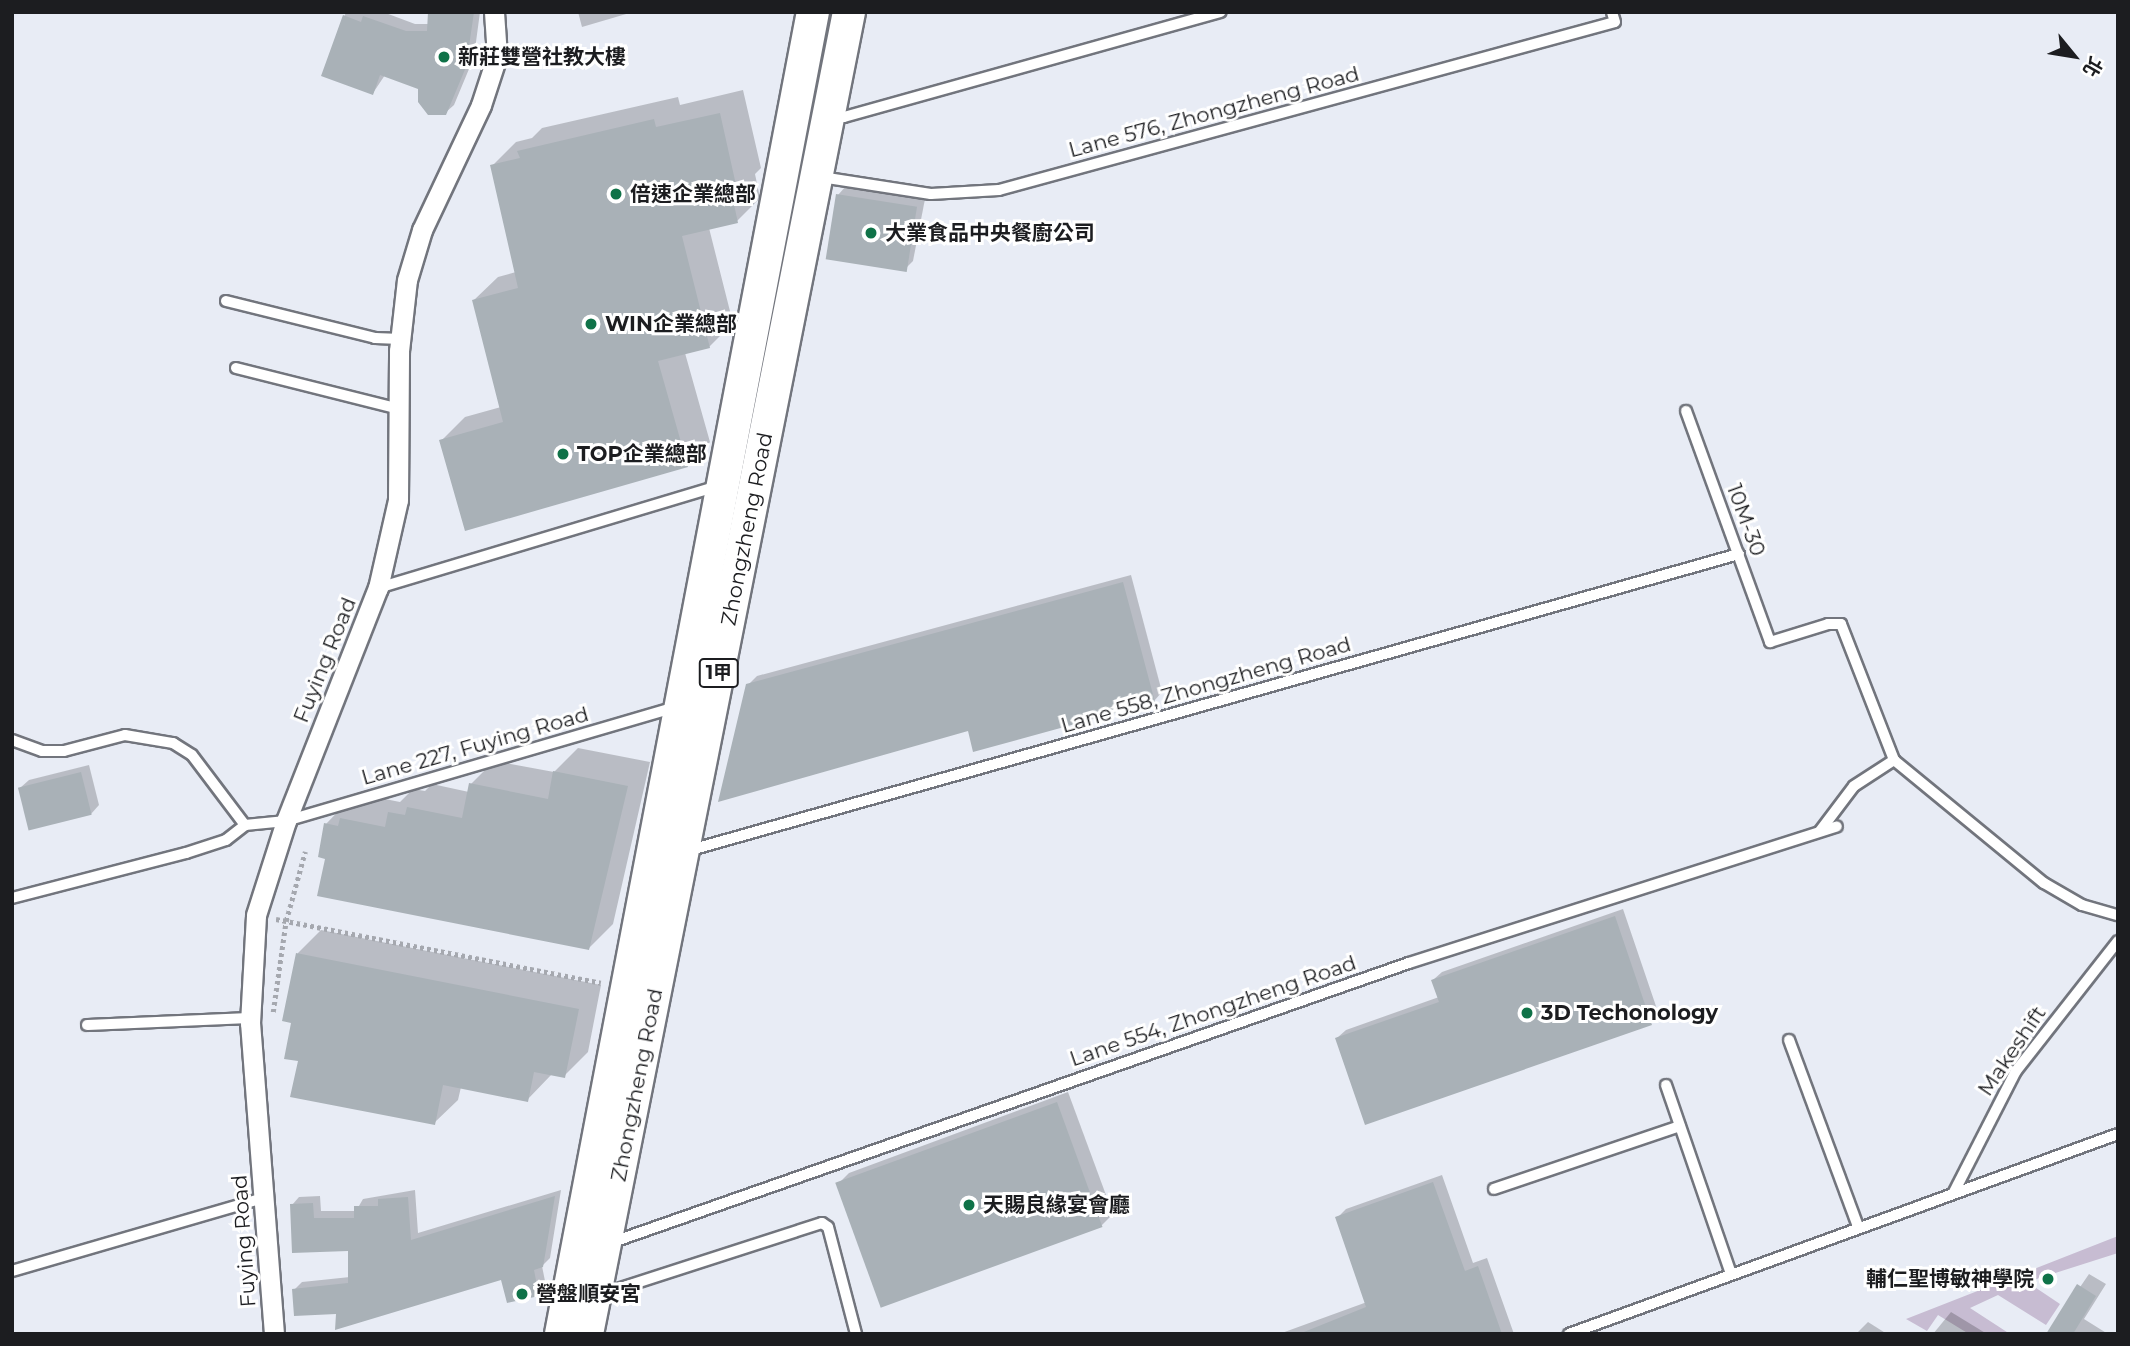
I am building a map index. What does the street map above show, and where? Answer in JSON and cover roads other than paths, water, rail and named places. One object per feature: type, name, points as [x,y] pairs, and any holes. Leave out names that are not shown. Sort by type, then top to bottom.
[{"type":"main road","name":"Zhongzheng Road","points":[[587,1334],[684,852],[697,702],[722,485],[813,12]]},
{"type":"main road","name":"Zhongzheng Road","points":[[561,1334],[697,702],[817,176],[849,12]]},
{"type":"street","name":"Fuying Road","points":[[274,1334],[250,1018],[256,915],[286,821],[378,588],[398,500],[401,339],[407,280],[422,230],[481,105],[497,56],[494,12]]},
{"type":"lane","points":[[829,115],[844,117],[1221,12]]},
{"type":"lane","name":"Lane 576, Zhongzheng Road","points":[[817,176],[931,194],[999,190],[1614,17]]},
{"type":"lane","points":[[226,301],[375,338],[401,339]]},
{"type":"lane","points":[[236,368],[399,409]]},
{"type":"lane","name":"10M-30","points":[[1686,411],[1770,642],[1828,624],[1841,624],[1894,760]]},
{"type":"lane","points":[[378,588],[722,485]]},
{"type":"lane","name":"Lane 558, Zhongzheng Road","points":[[684,852],[1739,554]]},
{"type":"lane","name":"Lane 227, Fuying Road","points":[[12,898],[186,853],[226,840],[245,825],[286,821],[697,702]]},
{"type":"lane","points":[[12,740],[42,751],[64,751],[125,735],[173,743],[192,755],[245,825]]},
{"type":"lane","points":[[1894,760],[2044,883],[2082,905],[2118,915]]},
{"type":"lane","name":"Lane 554, Zhongzheng Road","points":[[606,1245],[1409,963],[1837,826],[1820,831],[1854,786],[1894,760]]},
{"type":"lane","name":"Makeshift","points":[[1954,1192],[2016,1072],[2118,942]]},
{"type":"lane","points":[[87,1025],[250,1018]]},
{"type":"lane","points":[[1788,1040],[1858,1227]]},
{"type":"lane","points":[[1666,1085],[1731,1274]]},
{"type":"lane","points":[[1494,1189],[1681,1126]]},
{"type":"lane","points":[[1569,1334],[2118,1134]]},
{"type":"lane","points":[[12,1270],[265,1197]]},
{"type":"lane","points":[[595,1297],[821,1223],[828,1227],[856,1334]]},
{"type":"place","name":"新莊雙營社教大樓","points":[[444,57]]},
{"type":"place","name":"倍速企業總部","points":[[616,194]]},
{"type":"place","name":"大業食品中央餐廚公司","points":[[871,233]]},
{"type":"place","name":"WIN企業總部","points":[[591,324]]},
{"type":"place","name":"TOP企業總部","points":[[563,454]]},
{"type":"place","name":"3D Techonology","points":[[1527,1013]]},
{"type":"place","name":"天賜良緣宴會廳","points":[[969,1205]]},
{"type":"place","name":"輔仁聖博敏神學院","points":[[2048,1279]]},
{"type":"place","name":"營盤順安宮","points":[[522,1294]]}]
